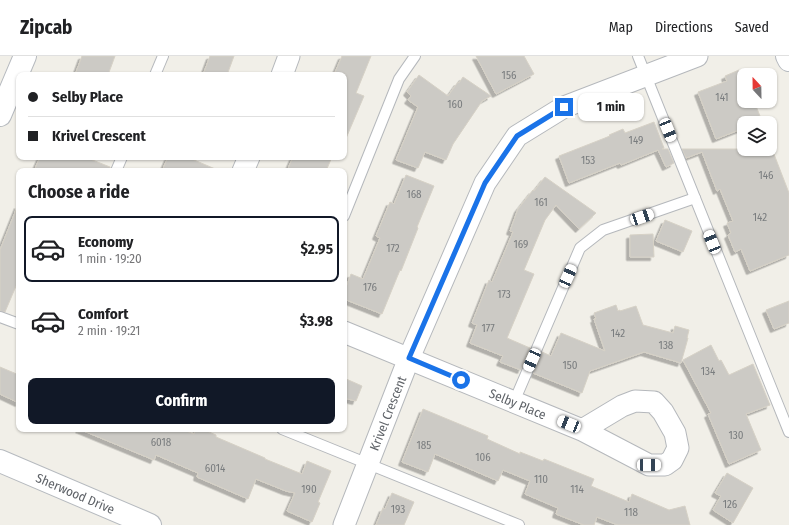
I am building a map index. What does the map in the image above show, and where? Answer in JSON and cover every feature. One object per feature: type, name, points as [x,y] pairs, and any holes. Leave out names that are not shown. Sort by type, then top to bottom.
[{"type":"street","points":[[18,72],[25,56]]},
{"type":"street","points":[[283,72],[289,56]]},
{"type":"street","name":"Krivel Crescent","points":[[344,525],[409,358],[485,183],[517,136],[564,107],[697,56]]},
{"type":"street","points":[[787,56],[789,60]]},
{"type":"street","points":[[0,115],[16,77]]},
{"type":"street","name":"Selby Place","points":[[347,333],[582,430]]},
{"type":"street","name":"Sherwood Drive","points":[[0,461],[150,525]]},
{"type":"lane","points":[[156,72],[163,56]]},
{"type":"lane","points":[[347,209],[399,79],[416,56]]},
{"type":"lane","points":[[638,56],[789,432]]},
{"type":"lane","points":[[514,402],[580,248],[603,230],[695,198]]},
{"type":"lane","points":[[0,316],[16,323]]},
{"type":"lane","points":[[290,432],[519,525]]},
{"type":"building","points":[[82,56],[115,56],[109,72],[76,72]]},
{"type":"building","points":[[210,56],[234,56],[228,72],[204,72]]},
{"type":"building","points":[[342,56],[371,56],[356,93],[364,96],[347,136],[347,72],[335,72]]},
{"type":"building","points":[[476,56],[524,56],[534,74],[496,94]]},
{"type":"building","points":[[737,71],[737,108],[757,108],[760,116],[737,116],[737,131],[716,139],[698,92],[727,81],[725,76]]},
{"type":"building","points":[[419,75],[448,96],[463,77],[491,96],[482,101],[453,144],[446,160],[425,152],[418,168],[396,160],[418,107],[408,100],[411,96],[407,92]]},
{"type":"building","points":[[654,122],[664,148],[662,149],[668,149],[674,163],[666,167],[658,150],[621,165],[620,163],[569,183],[559,156],[610,136],[609,135],[623,129],[625,133]]},
{"type":"building","points":[[682,149],[737,149],[737,156],[775,156],[789,193],[789,255],[750,271],[741,249],[735,252],[728,235],[731,233],[727,223],[733,221],[720,189],[717,191],[702,152],[686,158]]},
{"type":"building","points":[[39,160],[92,160],[110,167],[110,168],[35,168]]},
{"type":"building","points":[[167,160],[194,160],[213,168],[163,168]]},
{"type":"building","points":[[292,160],[331,160],[327,168],[288,168]]},
{"type":"building","points":[[406,175],[434,186],[401,271],[400,270],[382,314],[347,300],[347,285],[351,274],[363,279],[380,238],[376,236],[390,202],[394,204]]},
{"type":"building","points":[[545,177],[596,213],[579,229],[556,205],[545,220],[524,270],[534,274],[507,338],[530,348],[521,370],[500,362],[503,356],[470,343],[477,325],[472,323],[489,280],[492,282],[513,232],[510,231],[518,209]]},
{"type":"building","points":[[16,210],[16,286],[5,312],[0,311],[0,250]]},
{"type":"building","points":[[665,220],[692,231],[683,252],[656,241]]},
{"type":"building","points":[[653,234],[654,257],[630,257],[630,235]]},
{"type":"building","points":[[789,301],[789,323],[774,329],[766,310]]},
{"type":"building","points":[[616,305],[618,311],[636,306],[643,325],[673,333],[675,326],[689,330],[681,363],[644,352],[590,371],[582,393],[533,373],[542,352],[551,356],[561,333],[605,351],[594,319],[596,319],[594,313]]},
{"type":"building","points":[[711,345],[719,361],[721,360],[729,375],[753,364],[770,405],[746,414],[761,450],[729,464],[708,414],[711,413],[683,360]]},
{"type":"building","points":[[0,367],[16,374],[16,402],[0,394]]},
{"type":"building","points":[[347,379],[362,386],[356,401],[347,399]]},
{"type":"building","points":[[423,409],[488,436],[487,439],[520,454],[520,452],[543,461],[544,459],[594,479],[591,486],[629,502],[632,494],[669,510],[685,506],[690,525],[618,525],[597,517],[594,525],[584,525],[556,514],[558,508],[525,494],[530,481],[503,470],[498,481],[435,454],[428,472],[402,462]]},
{"type":"building","points":[[86,432],[189,432],[194,434],[195,432],[209,432],[216,435],[216,437],[302,474],[307,461],[331,471],[318,502],[320,503],[312,522],[287,511],[295,493],[256,479],[248,499],[197,477],[198,473],[156,455],[154,460]]},
{"type":"building","points":[[727,473],[753,488],[733,523],[713,510],[721,496],[715,493]]},
{"type":"building","points":[[392,493],[414,502],[404,525],[376,525],[383,508],[385,509]]},
{"type":"route","points":[[461,380],[409,358],[485,183],[517,136],[564,107]]}]
